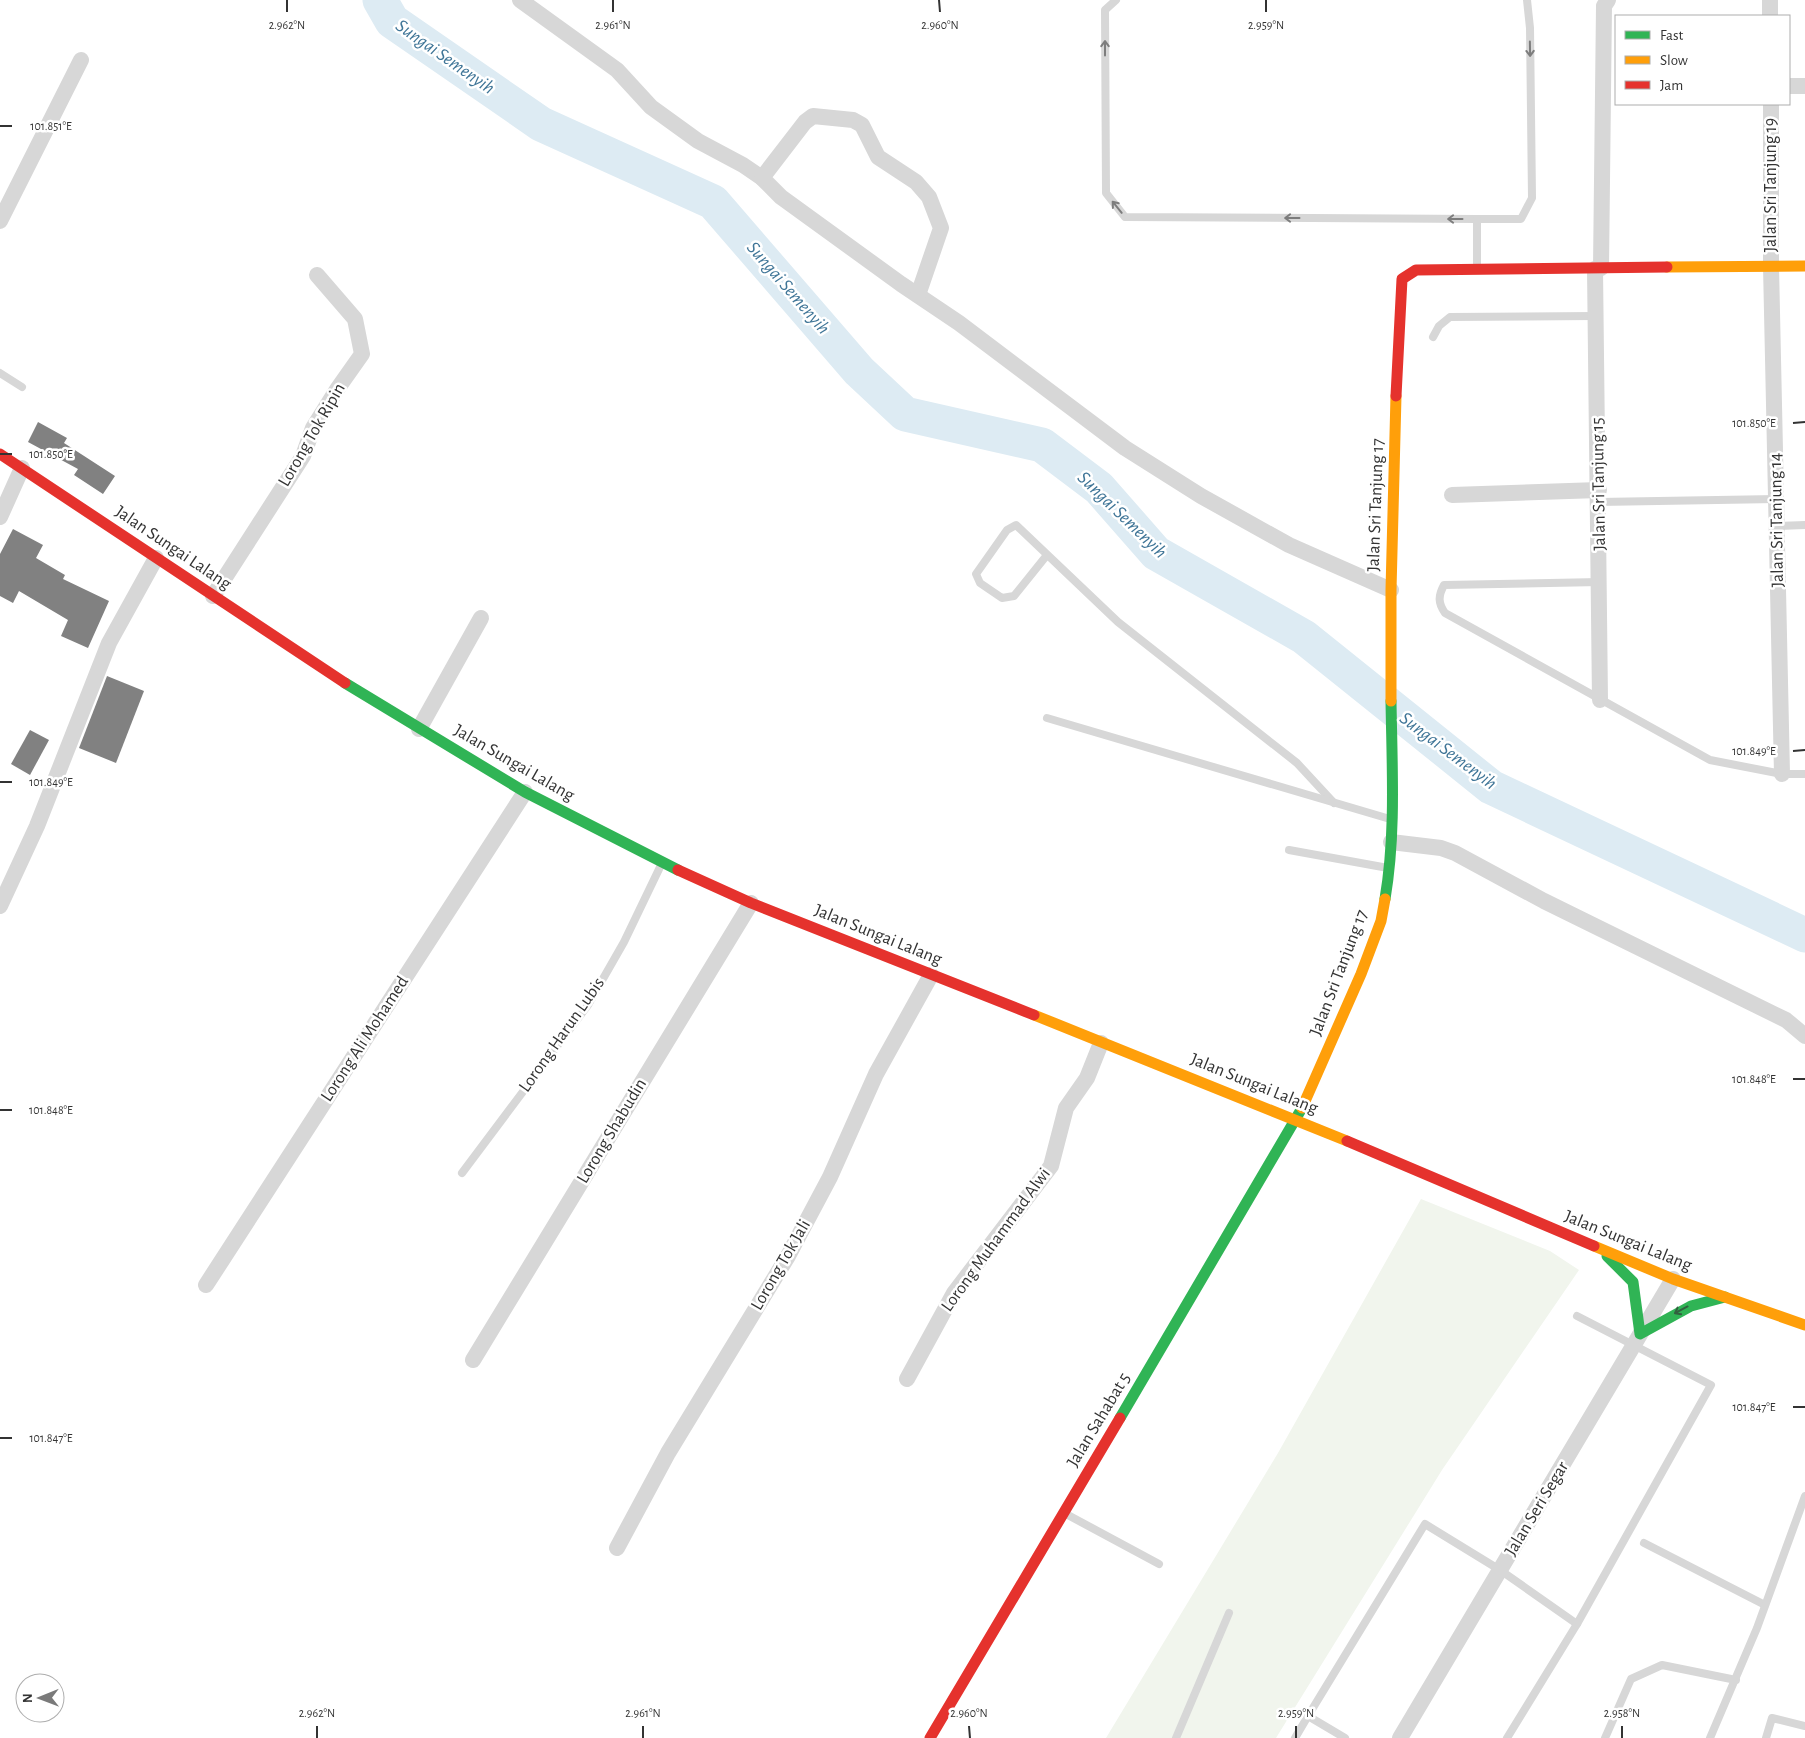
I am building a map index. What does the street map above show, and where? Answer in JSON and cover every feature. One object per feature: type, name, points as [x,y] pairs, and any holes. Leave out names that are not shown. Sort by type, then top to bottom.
[{"type":"street","points":[[520,0],[617,70],[651,108],[698,141],[743,165],[762,178],[781,197],[959,323],[1125,448],[1201,496],[1289,545],[1390,590]]},
{"type":"street","name":"Jalan Sri Tanjung 15","points":[[1600,700],[1596,316],[1604,6],[1608,0]]},
{"type":"street","points":[[1770,0],[1770,15]]},
{"type":"street","points":[[0,221],[80,60]]},
{"type":"street","points":[[1790,86],[1805,86]]},
{"type":"street","name":"Jalan Sri Tanjung 19","points":[[1770,105],[1771,266]]},
{"type":"street","points":[[762,178],[805,122],[813,116],[853,120],[862,125],[878,157],[916,182],[929,197],[941,228],[918,295]]},
{"type":"street","name":"Jalan Sri Tanjung 14","points":[[1771,266],[1782,774]]},
{"type":"street","name":"Jalan Sri Tanjung 17","points":[[1297,1120],[1361,974],[1381,921],[1390,868],[1392,819],[1390,754],[1392,668],[1390,590],[1398,338],[1402,279],[1416,270],[1805,266]]},
{"type":"street","name":"Lorong Tok Ripin","points":[[213,596],[302,456],[313,428],[362,354],[355,319],[317,275]]},
{"type":"street","name":"Jalan Sungai Lalang","points":[[0,454],[366,697],[525,792],[662,863],[751,903],[1297,1120],[1673,1279],[1805,1325]]},
{"type":"street","points":[[0,517],[22,468]]},
{"type":"street","points":[[1452,495],[1599,496]]},
{"type":"street","points":[[0,906],[37,826],[109,643],[156,558]]},
{"type":"street","points":[[419,729],[481,618]]},
{"type":"street","name":"Lorong Ali Mohamed","points":[[206,1285],[525,792]]},
{"type":"street","points":[[1391,842],[1441,848],[1455,853],[1544,901],[1786,1020],[1805,1036]]},
{"type":"street","name":"Lorong Shabudin","points":[[473,1360],[751,903]]},
{"type":"street","name":"Lorong Tok Jali","points":[[617,1548],[668,1453],[788,1256],[830,1177],[876,1074],[931,975]]},
{"type":"street","name":"Lorong Muhammad Alwi","points":[[907,1379],[954,1294],[1051,1166],[1066,1108],[1087,1078],[1102,1042]]},
{"type":"street","name":"Jalan Sahabat 5","points":[[930,1738],[1297,1120]]},
{"type":"street","points":[[1598,1248],[1633,1282],[1637,1339],[1696,1302],[1726,1297]]},
{"type":"street","name":"Jalan Seri Segar","points":[[1400,1738],[1673,1279]]},
{"type":"lane","points":[[1116,0],[1105,10],[1106,193],[1125,217],[1477,219],[1521,219],[1532,198],[1530,28],[1527,0]]},
{"type":"lane","points":[[1477,219],[1477,270]]},
{"type":"lane","points":[[1433,337],[1439,326],[1450,317],[1596,316]]},
{"type":"lane","points":[[0,373],[22,387]]},
{"type":"lane","points":[[1599,496],[1776,499]]},
{"type":"lane","points":[[1047,555],[1014,596],[1002,598],[980,583],[976,574],[1007,530],[1016,525],[1118,622],[1297,763],[1334,803]]},
{"type":"lane","points":[[1777,526],[1805,525]]},
{"type":"lane","points":[[1600,582],[1444,585],[1439,594],[1439,604],[1445,613],[1710,760],[1782,774],[1805,774]]},
{"type":"lane","points":[[1046,718],[1392,819]]},
{"type":"lane","points":[[1289,850],[1390,868]]},
{"type":"lane","name":"Lorong Harun Lubis","points":[[462,1173],[588,1005],[624,942],[662,863]]},
{"type":"lane","points":[[1507,1738],[1577,1624],[1711,1385],[1637,1339],[1577,1316]]},
{"type":"lane","points":[[1710,1738],[1736,1680],[1805,1496]]},
{"type":"lane","points":[[1064,1513],[1159,1564]]},
{"type":"lane","points":[[1295,1738],[1425,1524],[1500,1570],[1577,1624]]},
{"type":"lane","points":[[1644,1543],[1765,1605]]},
{"type":"lane","points":[[1176,1738],[1229,1613]]},
{"type":"lane","points":[[1605,1738],[1632,1679],[1662,1665],[1736,1680]]},
{"type":"lane","points":[[1308,1716],[1344,1738]]},
{"type":"lane","points":[[1766,1738],[1772,1718],[1805,1726]]},
{"type":"shaded area","points":[[1421,1199],[1550,1251],[1579,1270],[1442,1470],[1276,1738],[1106,1738],[1278,1453]]},
{"type":"building","points":[[38,422],[67,438],[64,443],[115,476],[103,494],[74,475],[78,469],[28,442]]},
{"type":"building","points":[[13,529],[43,545],[36,558],[65,575],[63,579],[109,601],[88,648],[61,636],[68,620],[19,591],[13,603],[0,596],[0,554]]},
{"type":"building","points":[[107,676],[144,691],[116,763],[79,748]]},
{"type":"building","points":[[30,730],[49,740],[30,775],[11,764]]},
{"type":"waterway","name":"Sungai Semenyih","points":[[380,0],[392,21],[541,124],[713,202],[859,371],[905,414],[1042,445],[1099,488],[1156,553],[1304,637],[1491,787],[1805,935]]},
{"type":"traffic: fast","points":[[345,683],[525,792],[678,870]]},
{"type":"traffic: fast","points":[[1385,899],[1392,825],[1391,701]]},
{"type":"traffic: fast","points":[[1120,1418],[1302,1108]]},
{"type":"traffic: fast","points":[[1607,1256],[1633,1282],[1640,1334],[1691,1306],[1725,1297]]},
{"type":"traffic: slow","points":[[1667,267],[1805,266]]},
{"type":"traffic: slow","points":[[1391,701],[1391,590],[1396,396]]},
{"type":"traffic: slow","points":[[1302,1108],[1361,974],[1381,921],[1385,899]]},
{"type":"traffic: slow","points":[[1034,1015],[1347,1141]]},
{"type":"traffic: slow","points":[[1594,1246],[1673,1279],[1805,1325]]},
{"type":"traffic: jam","points":[[1396,396],[1402,279],[1416,270],[1667,267]]},
{"type":"traffic: jam","points":[[0,454],[345,683]]},
{"type":"traffic: jam","points":[[678,870],[751,903],[1034,1015]]},
{"type":"traffic: jam","points":[[1347,1141],[1594,1246]]},
{"type":"traffic: jam","points":[[930,1738],[1120,1418]]}]
